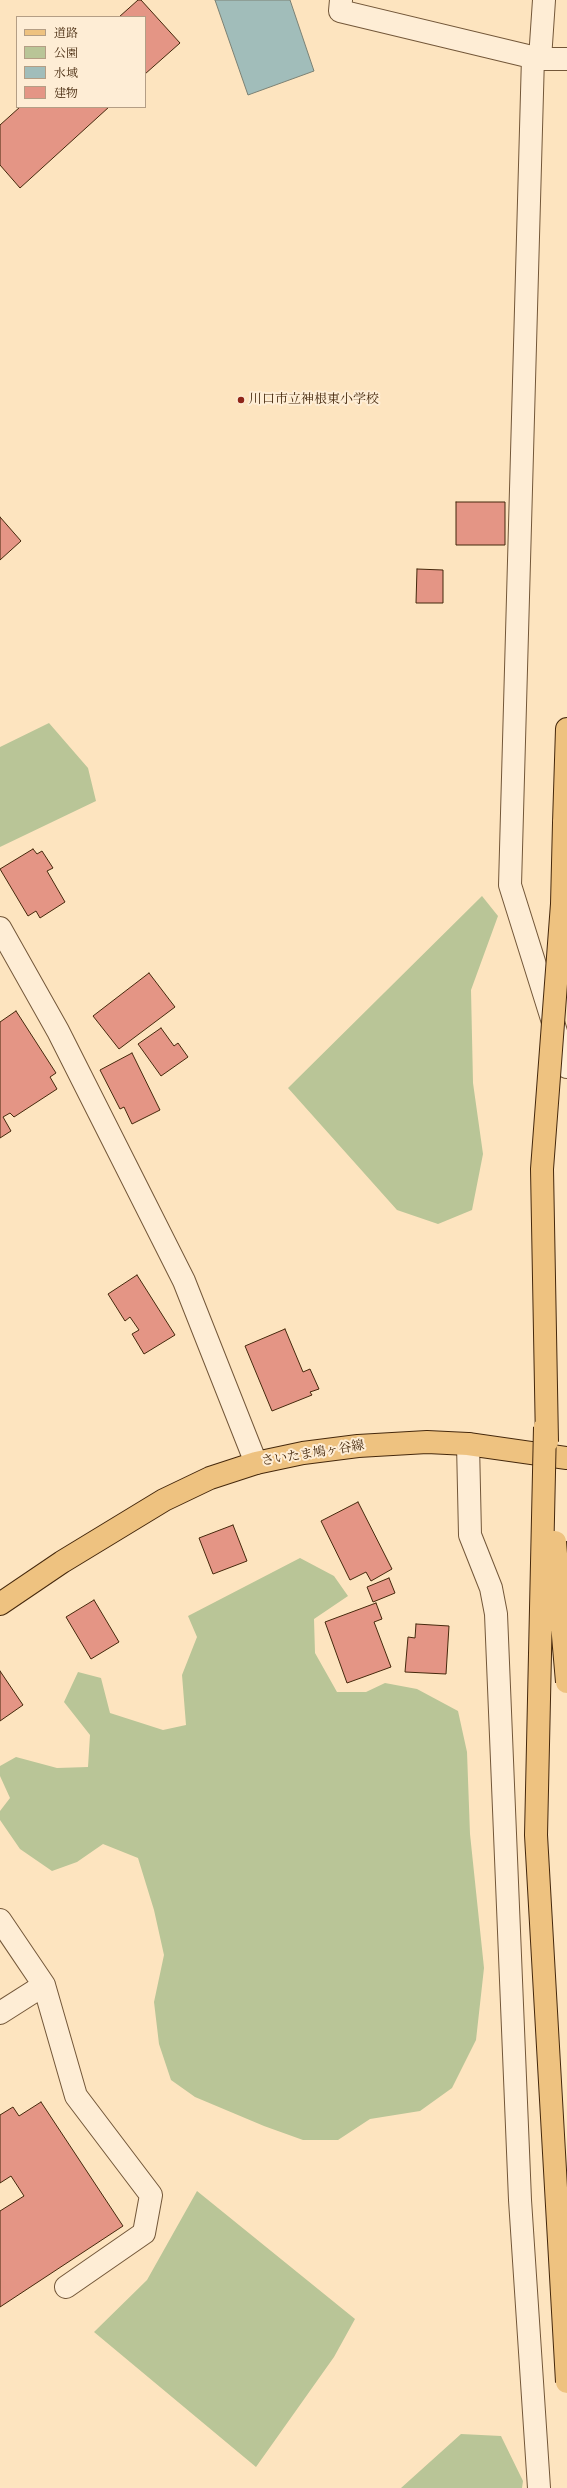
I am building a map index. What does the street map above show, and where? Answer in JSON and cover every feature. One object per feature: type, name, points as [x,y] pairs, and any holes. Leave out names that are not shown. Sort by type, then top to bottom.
[{"type":"main road","points":[[567,729],[562,904],[542,1169],[546,1427],[536,1835],[567,2382]]},
{"type":"main road","points":[[546,1427],[567,1682]]},
{"type":"main road","name":"さいたま鳩ヶ谷線","points":[[0,1604],[62,1562],[164,1500],[210,1478],[256,1463],[303,1453],[358,1446],[427,1442],[468,1444],[567,1458]]},
{"type":"street","points":[[341,0],[340,11],[536,58],[567,59]]},
{"type":"street","points":[[544,0],[536,58],[510,885],[567,1067]]},
{"type":"street","points":[[0,928],[58,1031],[184,1281],[256,1463]]},
{"type":"street","points":[[468,1444],[470,1535],[491,1588],[496,1614],[519,2192],[539,2488]]},
{"type":"street","points":[[0,1920],[44,1985],[76,2096],[151,2195],[144,2233],[66,2287]]},
{"type":"street","points":[[0,2014],[44,1985]]},
{"type":"green space","points":[[49,723],[88,768],[96,801],[0,847],[0,747]]},
{"type":"green space","points":[[482,896],[498,916],[471,990],[473,1083],[483,1154],[472,1210],[438,1224],[397,1210],[288,1088]]},
{"type":"green space","points":[[300,1558],[334,1576],[348,1596],[314,1619],[315,1653],[337,1692],[366,1692],[385,1683],[417,1689],[458,1711],[467,1752],[470,1834],[484,1968],[476,2040],[452,2088],[420,2111],[370,2119],[338,2140],[303,2140],[264,2126],[195,2097],[171,2080],[159,2044],[154,2002],[164,1955],[154,1910],[138,1858],[103,1844],[77,1862],[52,1871],[20,1849],[0,1820],[0,1811],[10,1798],[0,1776],[0,1766],[16,1757],[57,1768],[88,1767],[90,1735],[64,1702],[78,1672],[101,1678],[110,1713],[163,1730],[186,1725],[182,1675],[197,1637],[188,1616]]},
{"type":"green space","points":[[197,2191],[355,2319],[334,2357],[256,2467],[94,2332],[147,2280]]},
{"type":"green space","points":[[461,2434],[501,2436],[523,2481],[522,2488],[401,2488]]},
{"type":"water","points":[[215,0],[290,0],[314,71],[248,95]]},
{"type":"building","points":[[138,0],[141,0],[180,43],[146,73],[146,16],[120,16]]},
{"type":"building","points":[[19,108],[108,108],[20,188],[0,165],[0,125]]},
{"type":"building","points":[[456,502],[505,502],[505,545],[456,545]]},
{"type":"building","points":[[0,517],[21,541],[0,560]]},
{"type":"building","points":[[417,569],[443,570],[443,603],[416,603]]},
{"type":"building","points":[[33,849],[37,854],[42,851],[53,868],[47,871],[65,902],[40,918],[36,911],[28,916],[0,869]]},
{"type":"building","points":[[149,973],[175,1007],[119,1049],[93,1016]]},
{"type":"building","points":[[16,1011],[56,1073],[50,1077],[57,1089],[14,1117],[10,1113],[3,1117],[11,1131],[0,1138],[0,1022]]},
{"type":"building","points":[[161,1028],[174,1046],[178,1043],[188,1057],[161,1076],[138,1044]]},
{"type":"building","points":[[132,1053],[160,1110],[132,1124],[124,1107],[120,1109],[100,1070]]},
{"type":"building","points":[[137,1275],[175,1335],[144,1354],[132,1334],[139,1330],[130,1317],[125,1321],[108,1294]]},
{"type":"building","points":[[285,1329],[303,1372],[310,1369],[319,1389],[310,1392],[312,1395],[272,1411],[245,1346]]},
{"type":"building","points":[[358,1502],[392,1569],[371,1581],[366,1572],[350,1580],[321,1521]]},
{"type":"building","points":[[233,1525],[247,1561],[213,1574],[199,1538]]},
{"type":"building","points":[[389,1578],[395,1593],[373,1602],[367,1587]]},
{"type":"building","points":[[94,1600],[119,1642],[91,1659],[66,1617]]},
{"type":"building","points":[[376,1603],[382,1619],[374,1622],[391,1667],[347,1683],[325,1622]]},
{"type":"building","points":[[416,1624],[449,1626],[446,1674],[405,1672],[408,1637],[415,1638]]},
{"type":"building","points":[[0,1671],[23,1705],[0,1721]]},
{"type":"building","points":[[41,2102],[123,2226],[0,2307],[0,2211],[24,2196],[11,2176],[0,2183],[0,2115],[13,2107],[19,2116]]},
{"type":"place","name":"川口市立神根東小学校","points":[[241,400]]}]
